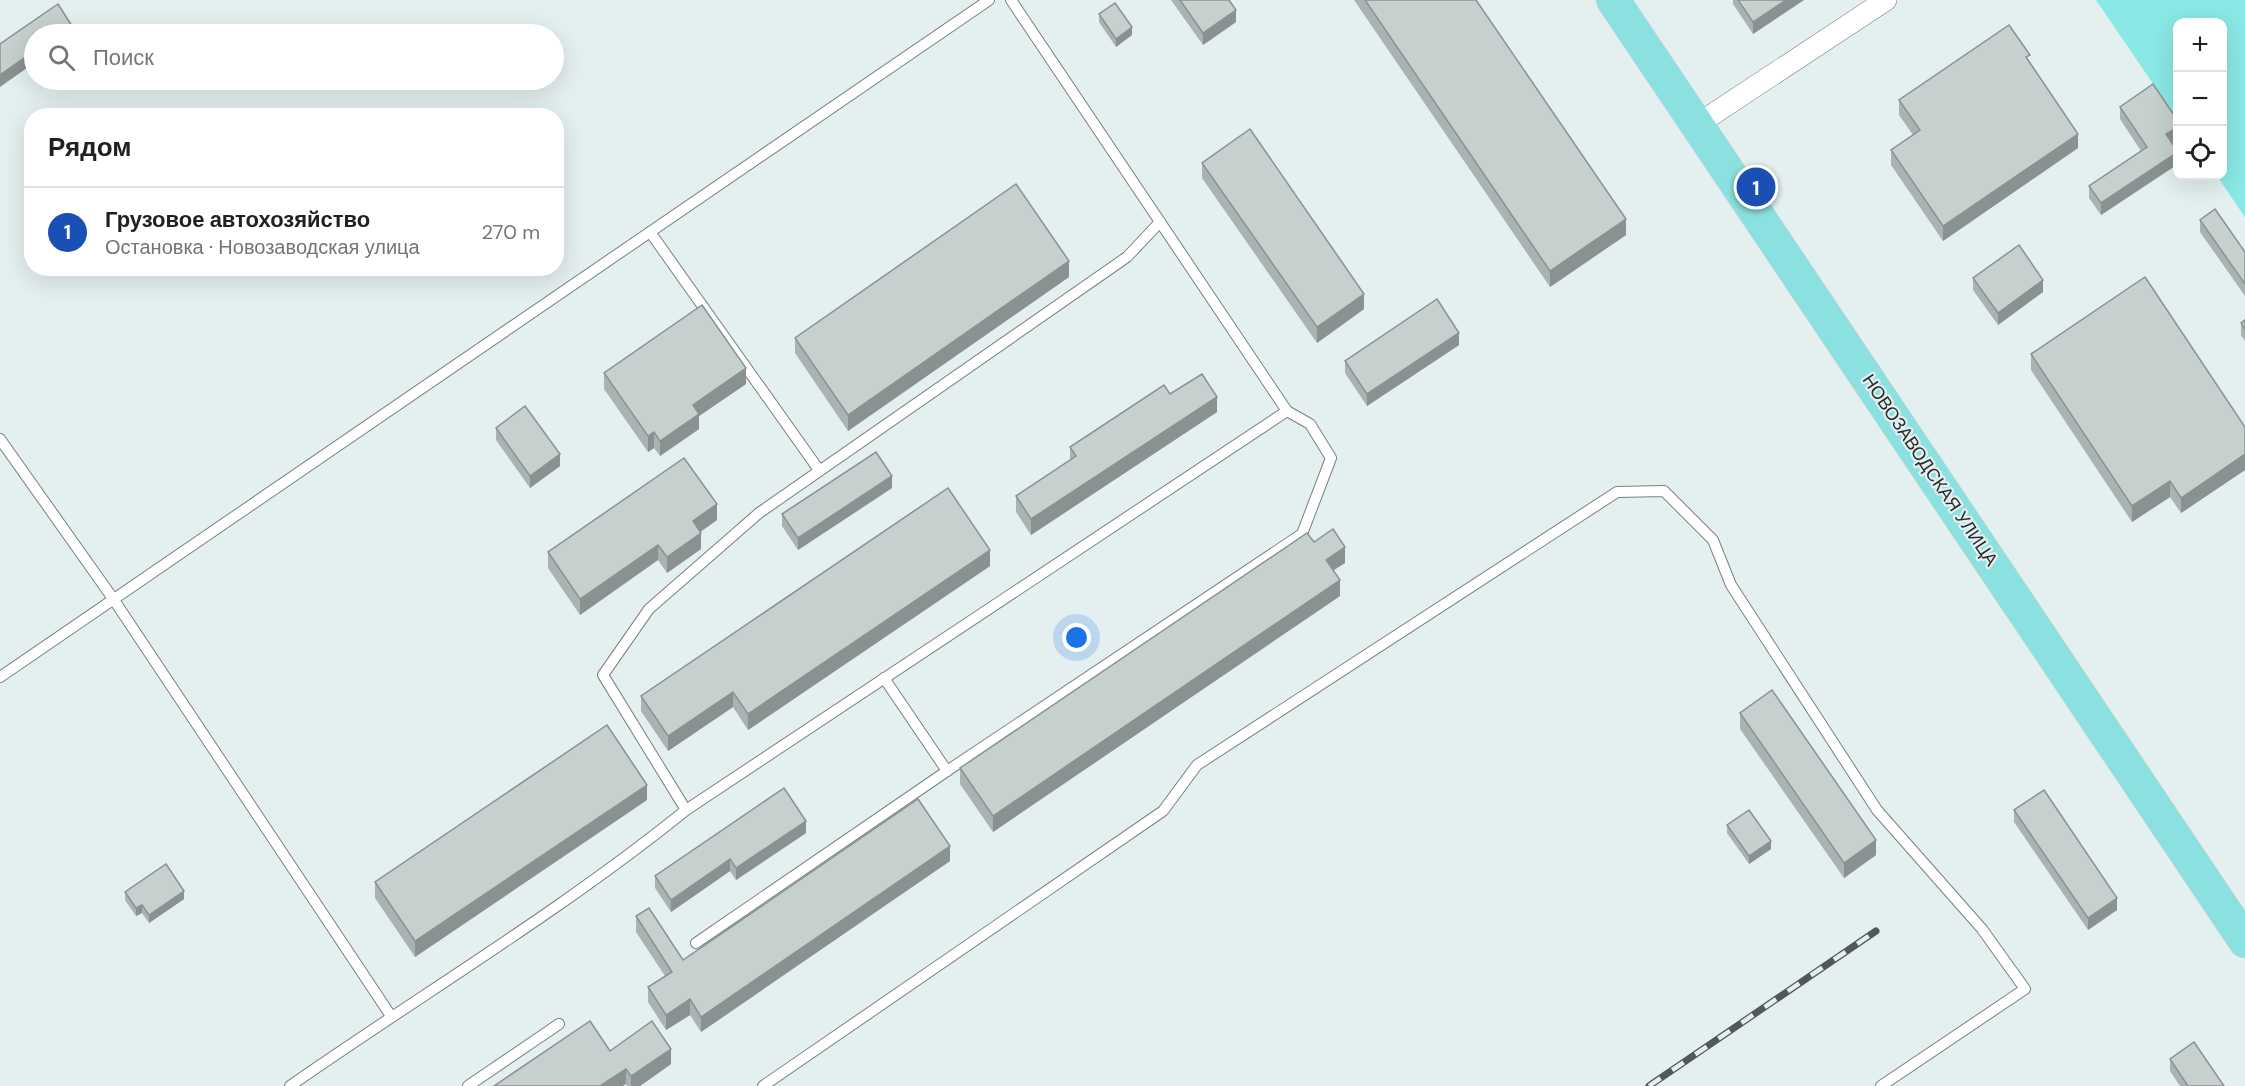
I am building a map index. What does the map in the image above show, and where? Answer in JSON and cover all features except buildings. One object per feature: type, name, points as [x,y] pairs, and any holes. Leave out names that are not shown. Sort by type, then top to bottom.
[{"type":"main road","name":"НОВОЗАВОДСКАЯ УЛИЦА","points":[[1613,0],[2244,936]]},
{"type":"street","points":[[1698,124],[1886,0]]},
{"type":"lane","points":[[0,677],[989,0]]},
{"type":"lane","points":[[696,943],[947,771],[1302,534],[1331,458],[1310,424],[1287,411],[1011,0]]},
{"type":"lane","points":[[686,810],[603,675],[649,609],[759,513],[1127,257],[1160,222]]},
{"type":"lane","points":[[650,232],[819,470]]},
{"type":"lane","points":[[290,1086],[618,865],[686,810],[1287,411]]},
{"type":"lane","points":[[0,439],[114,600],[391,1016]]},
{"type":"lane","points":[[763,1086],[1163,811],[1197,765],[1617,492],[1664,491],[1713,540],[1731,585],[1877,810],[1982,929],[2025,989],[1881,1086]]},
{"type":"lane","points":[[884,678],[947,771]]},
{"type":"lane","points":[[468,1086],[560,1024]]},
{"type":"shaded area","points":[[2096,0],[2245,0],[2245,217],[2220,180],[2227,180],[2227,18],[2173,18],[2173,113]]},
{"type":"railway","points":[[1649,1086],[1876,931]]},
{"type":"place","name":"Грузовое автохозяйство","points":[[1756,187]]}]
